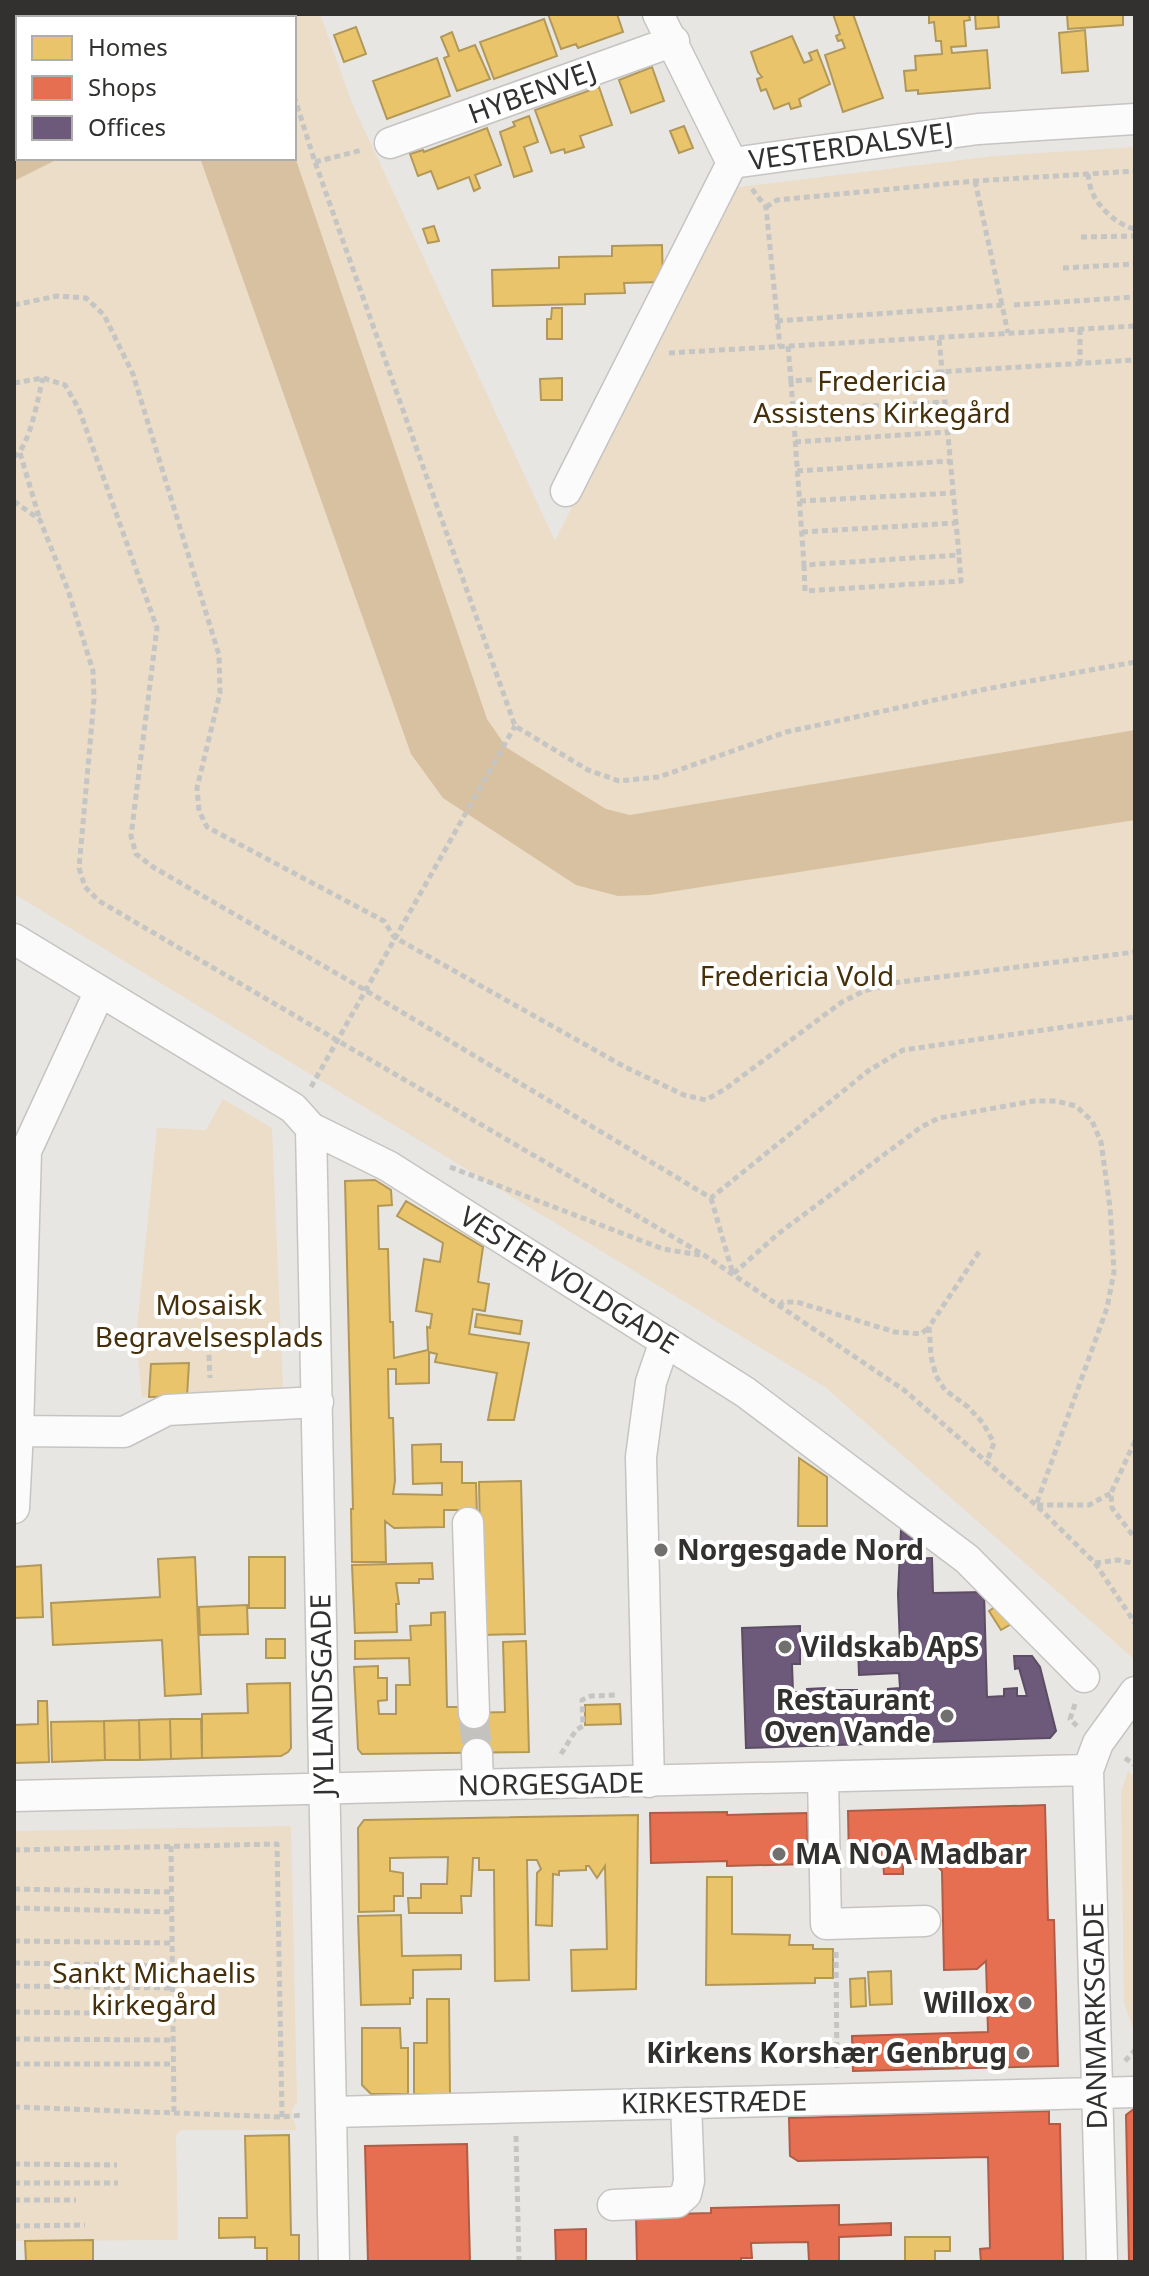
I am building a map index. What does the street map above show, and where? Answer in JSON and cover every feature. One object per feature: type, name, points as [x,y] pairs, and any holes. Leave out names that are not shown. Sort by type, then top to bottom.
[{"type":"street","name":"VESTERDALSVEJ","points":[[658,14],[732,163],[978,129],[1135,119]]},
{"type":"street","name":"HYBENVEJ","points":[[390,143],[674,41]]},
{"type":"street","points":[[566,491],[732,163]]},
{"type":"street","name":"VESTER VOLDGADE","points":[[14,939],[293,1108],[311,1128],[388,1166],[745,1392],[967,1559],[1084,1677]]},
{"type":"street","points":[[14,1508],[26,1151],[100,991]]},
{"type":"street","name":"JYLLANDSGADE","points":[[311,1128],[334,2262]]},
{"type":"street","points":[[649,1782],[641,1457],[651,1382],[665,1341]]},
{"type":"street","points":[[18,1431],[124,1432],[167,1410],[318,1402]]},
{"type":"street","points":[[468,1523],[474,1713]]},
{"type":"street","points":[[1088,1770],[1098,1743],[1135,1692]]},
{"type":"street","points":[[477,1754],[478,1785]]},
{"type":"street","name":"NORGESGADE","points":[[14,1796],[1088,1770]]},
{"type":"street","name":"DANMARKSGADE","points":[[1088,1770],[1102,2262]]},
{"type":"street","points":[[823,1777],[826,1924],[925,1921]]},
{"type":"street","name":"KIRKESTRÆDE","points":[[332,2112],[1135,2092]]},
{"type":"street","points":[[613,2205],[677,2202],[686,2194],[689,2181],[686,2103]]},
{"type":"path","points":[[296,102],[515,726],[588,770],[619,781],[659,777],[786,732],[986,689],[1135,662]]},
{"type":"path","points":[[315,162],[390,143]]},
{"type":"path","points":[[732,163],[766,207],[780,347]]},
{"type":"path","points":[[766,207],[777,200],[975,181],[1135,171]]},
{"type":"path","points":[[1088,174],[1093,194],[1104,208],[1124,227],[1135,229]]},
{"type":"path","points":[[975,181],[1008,333]]},
{"type":"path","points":[[1081,237],[1135,236]]},
{"type":"path","points":[[1063,268],[1135,264]]},
{"type":"path","points":[[14,305],[57,296],[86,298],[104,315],[133,374],[219,655],[220,693],[197,788],[199,811],[207,827],[384,921],[394,937],[625,1067],[684,1095],[706,1100],[842,1002],[864,991],[893,983],[1135,952]]},
{"type":"path","points":[[1014,305],[1135,297]]},
{"type":"path","points":[[777,321],[1002,305]]},
{"type":"path","points":[[635,355],[1135,326]]},
{"type":"path","points":[[1080,329],[1080,364]]},
{"type":"path","points":[[788,346],[805,591],[961,581],[939,338]]},
{"type":"path","points":[[791,381],[1135,360]]},
{"type":"path","points":[[14,383],[43,378],[65,385],[79,409],[157,628],[131,836],[136,854],[153,867],[711,1198],[733,1274]]},
{"type":"path","points":[[43,378],[33,419],[17,455],[68,590],[93,671],[94,699],[79,855],[85,887],[99,901],[704,1255],[904,1390],[1036,1505],[1095,1563],[1133,1621]]},
{"type":"path","points":[[793,410],[945,402]]},
{"type":"path","points":[[795,442],[947,432]]},
{"type":"path","points":[[797,471],[950,461]]},
{"type":"path","points":[[800,501],[953,493]]},
{"type":"path","points":[[14,501],[40,520]]},
{"type":"path","points":[[802,532],[956,523]]},
{"type":"path","points":[[804,565],[959,555]]},
{"type":"path","points":[[313,1084],[515,726]]},
{"type":"path","points":[[711,1198],[868,1071],[903,1050],[1135,1017]]},
{"type":"path","points":[[733,1274],[790,1225],[921,1127],[939,1118],[1034,1101],[1056,1101],[1076,1106],[1092,1121],[1101,1142],[1110,1207],[1114,1272],[1107,1308],[1036,1505]]},
{"type":"path","points":[[448,1166],[663,1249],[704,1255]]},
{"type":"path","points":[[779,1306],[783,1302],[797,1302],[895,1332],[921,1334],[929,1327],[979,1252]]},
{"type":"path","points":[[929,1327],[936,1376],[945,1390],[983,1423],[994,1443],[986,1464]]},
{"type":"path","points":[[208,1335],[211,1408]]},
{"type":"path","points":[[1135,1441],[1111,1493],[1112,1508],[1135,1538]]},
{"type":"path","points":[[1036,1505],[1089,1505],[1111,1493]]},
{"type":"path","points":[[1095,1563],[1118,1560],[1135,1564]]},
{"type":"path","points":[[562,1784],[561,1754],[576,1730],[583,1726],[582,1700],[591,1696],[646,1694]]},
{"type":"path","points":[[14,1850],[277,1844],[282,2117]]},
{"type":"path","points":[[171,1846],[174,2113]]},
{"type":"path","points":[[14,1889],[172,1892]]},
{"type":"path","points":[[14,1908],[172,1912]]},
{"type":"path","points":[[835,1924],[838,2099]]},
{"type":"path","points":[[14,1941],[172,1943]]},
{"type":"path","points":[[14,1963],[172,1966]]},
{"type":"path","points":[[14,1986],[173,1988]]},
{"type":"path","points":[[14,2012],[173,2014]]},
{"type":"path","points":[[14,2039],[173,2040]]},
{"type":"path","points":[[14,2064],[173,2064]]},
{"type":"path","points":[[14,2107],[282,2117],[332,2112]]},
{"type":"path","points":[[515,2107],[519,2262]]},
{"type":"path","points":[[14,2164],[117,2165]]},
{"type":"path","points":[[14,2183],[118,2183]]},
{"type":"path","points":[[14,2200],[76,2200]]},
{"type":"path","points":[[14,2226],[85,2225]]},
{"type":"green space","name":"Fredericia Vold","points":[[14,14],[320,14],[352,103],[555,541],[731,188],[994,156],[1135,147],[1135,1660],[825,1387],[14,894]]},
{"type":"green space","name":"Mosaisk Begravelsesplads","points":[[223,1099],[272,1128],[283,1387],[142,1397],[136,1338],[157,1128],[206,1130]]},
{"type":"green space","points":[[1128,1771],[1135,1777],[1135,2034],[1124,2003],[1121,1792]]},
{"type":"green space","name":"Sankt Michaelis kirkegård","points":[[291,1826],[297,2102],[292,2113],[297,2130],[181,2130],[176,2136],[178,2240],[14,2241],[14,1831]]},
{"type":"shaded area","points":[[14,48],[16,160],[56,160],[14,181]]},
{"type":"shaded area","points":[[201,160],[296,160],[487,719],[507,748],[606,809],[630,815],[1135,730],[1135,820],[650,895],[618,896],[576,885],[443,798],[411,754]]},
{"type":"building: Homes","points":[[548,14],[617,14],[623,32],[578,48],[576,44],[561,49]]},
{"type":"building: Homes","points":[[833,14],[853,14],[883,98],[843,112],[825,55],[845,48],[836,36],[840,34]]},
{"type":"building: Homes","points":[[929,14],[969,14],[970,20],[964,21],[966,46],[951,47],[952,53],[987,50],[990,88],[918,94],[918,90],[906,91],[904,71],[916,70],[915,56],[942,54],[941,41],[936,41],[934,22],[929,23]]},
{"type":"building: Homes","points":[[975,14],[998,14],[999,27],[976,29]]},
{"type":"building: Homes","points":[[1067,14],[1123,14],[1123,25],[1068,29]]},
{"type":"building: Homes","points":[[544,19],[557,56],[494,79],[480,42]]},
{"type":"building: Homes","points":[[356,27],[366,54],[344,62],[334,35]]},
{"type":"building: Homes","points":[[1085,30],[1088,71],[1062,73],[1059,33]]},
{"type":"building: Homes","points":[[452,32],[459,51],[475,45],[490,79],[457,91],[444,58],[449,56],[441,37]]},
{"type":"building: Homes","points":[[792,36],[804,63],[812,60],[809,53],[817,50],[830,84],[799,99],[801,106],[791,109],[789,103],[774,109],[766,89],[761,91],[757,79],[762,77],[751,52]]},
{"type":"building: Homes","points":[[437,58],[450,96],[387,119],[373,81]]},
{"type":"building: Homes","points":[[652,67],[664,101],[631,113],[619,80]]},
{"type":"building: Homes","points":[[599,87],[612,125],[580,136],[584,147],[565,153],[564,149],[551,153],[535,110]]},
{"type":"building: Homes","points":[[529,116],[538,142],[524,147],[532,171],[514,177],[500,132],[515,126],[513,122]]},
{"type":"building: Homes","points":[[684,126],[693,148],[679,153],[670,131]]},
{"type":"building: Homes","points":[[487,128],[501,165],[475,175],[480,188],[474,191],[469,177],[438,189],[431,171],[418,176],[410,154],[424,152]]},
{"type":"building: Homes","points":[[434,226],[439,241],[428,243],[423,229]]},
{"type":"building: Homes","points":[[662,245],[663,282],[624,283],[625,293],[585,294],[585,304],[493,306],[492,270],[559,268],[559,257],[612,256],[612,246]]},
{"type":"building: Homes","points":[[552,308],[562,308],[562,339],[547,339],[547,319],[551,319]]},
{"type":"building: Homes","points":[[562,378],[562,400],[541,400],[540,379]]},
{"type":"building: Homes","points":[[375,1180],[391,1190],[392,1205],[378,1206],[379,1249],[388,1249],[394,1358],[428,1350],[427,1327],[430,1328],[432,1314],[416,1311],[424,1259],[440,1262],[443,1243],[397,1216],[406,1201],[483,1247],[478,1282],[489,1284],[485,1311],[473,1309],[469,1334],[529,1343],[514,1420],[488,1420],[497,1373],[435,1362],[437,1354],[429,1352],[429,1383],[396,1384],[396,1369],[388,1369],[389,1418],[393,1418],[393,1494],[442,1495],[442,1483],[413,1484],[412,1445],[441,1444],[441,1462],[462,1462],[462,1483],[476,1483],[477,1514],[461,1515],[461,1510],[444,1510],[444,1527],[394,1528],[385,1521],[386,1562],[352,1562],[345,1181]]},
{"type":"building: Homes","points":[[477,1314],[522,1321],[520,1334],[475,1327]]},
{"type":"building: Homes","points":[[189,1363],[187,1396],[149,1397],[151,1364]]},
{"type":"building: Homes","points":[[799,1458],[827,1477],[827,1526],[798,1526]]},
{"type":"building: Homes","points":[[521,1481],[525,1634],[482,1635],[479,1482]]},
{"type":"building: Homes","points":[[195,1557],[201,1694],[165,1696],[162,1640],[53,1645],[51,1603],[160,1597],[158,1559]]},
{"type":"building: Homes","points":[[249,1557],[285,1557],[285,1608],[249,1608]]},
{"type":"building: Homes","points":[[432,1563],[433,1579],[419,1579],[419,1583],[396,1583],[399,1604],[396,1604],[397,1632],[355,1633],[352,1565]]},
{"type":"building: Homes","points":[[41,1565],[43,1617],[14,1618],[14,1567]]},
{"type":"building: Homes","points":[[1001,1603],[1013,1623],[1001,1630],[989,1611]]},
{"type":"building: Homes","points":[[247,1605],[248,1634],[200,1635],[199,1607]]},
{"type":"building: Homes","points":[[445,1612],[447,1707],[470,1707],[470,1713],[505,1712],[503,1642],[526,1641],[529,1752],[362,1754],[358,1749],[354,1667],[378,1666],[378,1678],[387,1678],[387,1700],[378,1701],[379,1714],[396,1714],[396,1685],[410,1685],[409,1658],[355,1659],[355,1641],[411,1640],[410,1626],[431,1625],[431,1613]]},
{"type":"building: Homes","points":[[266,1639],[285,1639],[285,1658],[266,1658]]},
{"type":"building: Homes","points":[[290,1683],[291,1748],[288,1752],[281,1756],[202,1758],[202,1714],[248,1713],[247,1684]]},
{"type":"building: Homes","points":[[38,1701],[47,1701],[49,1762],[14,1763],[14,1725],[38,1724]]},
{"type":"building: Homes","points":[[620,1704],[621,1724],[585,1725],[585,1705]]},
{"type":"building: Homes","points":[[170,1719],[201,1719],[202,1758],[171,1759]]},
{"type":"building: Homes","points":[[170,1719],[171,1759],[140,1760],[139,1720]]},
{"type":"building: Homes","points":[[139,1720],[140,1760],[105,1760],[104,1721]]},
{"type":"building: Homes","points":[[104,1721],[105,1760],[52,1762],[51,1722]]},
{"type":"building: Homes","points":[[638,1815],[636,1989],[572,1991],[571,1950],[607,1949],[605,1866],[597,1878],[589,1866],[586,1870],[553,1874],[552,1926],[536,1925],[537,1873],[541,1869],[537,1860],[527,1860],[529,1980],[495,1981],[494,1870],[479,1870],[479,1858],[473,1858],[471,1896],[461,1896],[462,1913],[409,1913],[408,1898],[421,1898],[421,1884],[447,1884],[448,1857],[390,1858],[390,1871],[403,1873],[403,1896],[394,1896],[394,1911],[359,1912],[358,1828],[364,1820]]},
{"type":"building: Homes","points":[[707,1877],[732,1877],[732,1934],[790,1935],[789,1945],[833,1949],[833,1978],[815,1978],[815,1983],[706,1985]]},
{"type":"building: Homes","points":[[401,1915],[402,1956],[461,1955],[461,1969],[413,1970],[413,1998],[410,1998],[410,2004],[361,2005],[358,1916]]},
{"type":"building: Homes","points":[[891,1971],[892,2004],[870,2005],[868,1972]]},
{"type":"building: Homes","points":[[865,1978],[866,2006],[851,2007],[850,1979]]},
{"type":"building: Homes","points":[[427,1999],[449,1999],[450,2094],[414,2094],[414,2043],[427,2043]]},
{"type":"building: Homes","points":[[362,2028],[400,2028],[401,2048],[408,2048],[408,2094],[371,2094],[362,2085]]},
{"type":"building: Homes","points":[[289,2135],[291,2235],[299,2235],[299,2262],[267,2262],[267,2248],[255,2248],[255,2237],[219,2238],[219,2218],[247,2218],[245,2136]]},
{"type":"building: Homes","points":[[905,2237],[950,2237],[950,2251],[935,2251],[935,2262],[905,2262]]},
{"type":"building: Homes","points":[[93,2240],[93,2262],[26,2262],[25,2241]]},
{"type":"building: Shops","points":[[1045,1805],[1048,1920],[1054,1920],[1058,2066],[853,2071],[852,2036],[988,2032],[986,1961],[977,1969],[944,1970],[942,1871],[931,1859],[903,1859],[903,1874],[884,1874],[883,1860],[849,1861],[848,1811]]},
{"type":"building: Shops","points":[[727,1812],[727,1815],[807,1813],[808,1864],[727,1866],[727,1861],[651,1863],[650,1813]]},
{"type":"building: Shops","points":[[1135,2108],[1135,2262],[1129,2262],[1126,2115]]},
{"type":"building: Shops","points":[[1049,2111],[1049,2124],[1060,2124],[1063,2262],[981,2262],[980,2249],[990,2248],[988,2157],[798,2161],[790,2156],[789,2118]]},
{"type":"building: Shops","points":[[467,2144],[470,2262],[368,2262],[365,2146]]},
{"type":"building: Shops","points":[[839,2205],[839,2225],[891,2223],[891,2235],[839,2237],[839,2262],[809,2262],[808,2242],[751,2243],[752,2258],[741,2258],[741,2262],[637,2262],[636,2215],[711,2213],[711,2208]]},
{"type":"building: Shops","points":[[586,2229],[586,2262],[556,2262],[555,2230]]},
{"type":"building: Offices","points":[[901,1530],[918,1541],[908,1559],[932,1558],[933,1593],[984,1592],[987,1697],[1004,1696],[1004,1689],[1017,1688],[1017,1696],[1027,1696],[1019,1668],[1015,1669],[1014,1656],[1032,1656],[1040,1667],[1056,1731],[1050,1738],[746,1748],[742,1628],[800,1626],[800,1664],[792,1664],[793,1692],[826,1688],[857,1690],[857,1693],[888,1693],[888,1689],[900,1688],[899,1673],[859,1675],[858,1646],[900,1645],[898,1594]]},
{"type":"tunnel","points":[[474,1713],[477,1754]]},
{"type":"place","name":"Norgesgade Nord","points":[[661,1550]]},
{"type":"place","name":"Vildskab ApS","points":[[785,1647]]},
{"type":"place","name":"Restaurant Oven Vande","points":[[947,1716]]},
{"type":"place","name":"MA NOA Madbar","points":[[779,1854]]},
{"type":"place","name":"Willox","points":[[1025,2003]]},
{"type":"place","name":"Kirkens Korshær Genbrug","points":[[1023,2053]]},
{"type":"park label","name":"Fredericia Assistens Kirkegård","points":[[882,397]]}]
